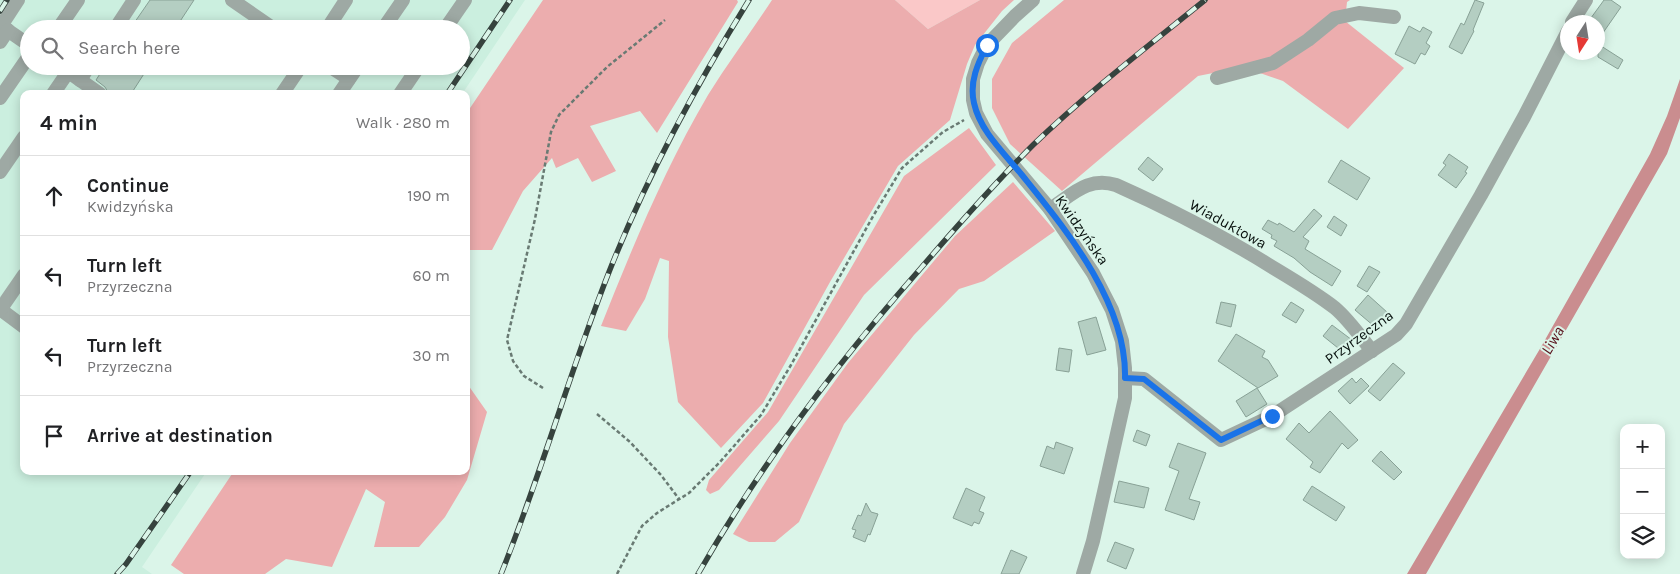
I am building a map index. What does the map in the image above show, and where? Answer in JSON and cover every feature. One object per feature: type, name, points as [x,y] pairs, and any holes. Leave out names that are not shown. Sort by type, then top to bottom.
[{"type":"street","points":[[18,0],[2,31],[20,40]]},
{"type":"street","points":[[64,20],[78,0]]},
{"type":"street","points":[[121,20],[134,0]]},
{"type":"street","points":[[232,0],[261,20]]},
{"type":"street","points":[[333,20],[346,0]]},
{"type":"street","points":[[389,20],[403,0]]},
{"type":"street","points":[[451,20],[465,0]]},
{"type":"street","name":"Kwidzyńska","points":[[1033,0],[987,45],[973,79],[973,100],[976,113],[987,134],[1050,209],[1093,273],[1112,310],[1122,341],[1125,378],[1124,398],[1093,541],[1083,574]]},
{"type":"street","points":[[1576,15],[1586,0]]},
{"type":"street","points":[[1217,78],[1273,63],[1308,40],[1335,18],[1359,13],[1394,17]]},
{"type":"street","name":"Przyrzeczna","points":[[1125,378],[1144,379],[1221,440],[1272,416],[1396,334],[1406,324],[1524,117],[1560,47]]},
{"type":"street","points":[[0,98],[20,69]]},
{"type":"street","points":[[56,90],[67,75]]},
{"type":"street","points":[[72,75],[94,90]]},
{"type":"street","points":[[285,90],[295,75]]},
{"type":"street","points":[[342,75],[348,79]]},
{"type":"street","points":[[341,90],[351,75]]},
{"type":"street","points":[[403,90],[413,75]]},
{"type":"street","points":[[0,172],[20,143]]},
{"type":"street","name":"Wiaduktowa","points":[[1050,209],[1093,182],[1107,182],[1124,189],[1188,219],[1252,254],[1314,293],[1335,308],[1351,324],[1372,351]]},
{"type":"street","points":[[20,281],[0,310],[20,324]]},
{"type":"path","points":[[543,388],[524,376],[513,361],[507,340],[535,219],[551,132],[559,115],[607,67],[665,20]]},
{"type":"path","points":[[617,574],[642,526],[657,513],[689,493],[720,462],[761,415],[902,168],[943,132],[976,113]]},
{"type":"path","points":[[597,414],[630,442],[661,475],[679,499]]},
{"type":"shaded area","points":[[0,0],[525,0],[465,90],[20,90],[20,475],[204,475],[142,567],[152,574],[0,574]]},
{"type":"shaded area","points":[[543,0],[737,0],[738,2],[657,133],[640,111],[590,126],[616,171],[592,182],[578,158],[556,168],[552,158],[523,191],[492,250],[470,250],[470,108]]},
{"type":"shaded area","points":[[772,0],[895,0],[928,29],[980,0],[1014,0],[1002,11],[975,45],[967,64],[950,120],[898,166],[830,282],[763,403],[721,448],[678,402],[668,337],[669,261],[660,258],[645,299],[626,331],[601,326],[663,180],[692,123],[723,71]]},
{"type":"shaded area","points":[[895,0],[980,0],[928,29]]},
{"type":"shaded area","points":[[1064,0],[1350,0],[1347,2],[1345,21],[1404,68],[1348,129],[1283,81],[1243,67],[1198,76],[1062,191],[1010,144],[992,108],[992,79],[1012,43]]},
{"type":"shaded area","points":[[969,128],[996,165],[864,295],[779,421],[719,490],[710,494],[706,490],[709,480],[768,412],[904,176]]},
{"type":"shaded area","points":[[1013,182],[1055,231],[984,281],[959,289],[914,335],[844,424],[799,522],[775,542],[749,542],[733,534],[790,443],[848,363],[955,236]]},
{"type":"shaded area","points":[[470,388],[487,412],[470,470]]},
{"type":"shaded area","points":[[231,475],[468,475],[445,517],[419,547],[374,547],[385,502],[366,489],[332,567],[286,559],[265,574],[184,574],[171,565]]},
{"type":"water","name":"Liwa","points":[[1680,79],[1680,118],[1667,154],[1426,574],[1407,574],[1541,347],[1650,154],[1667,116]]},
{"type":"building","points":[[150,0],[194,0],[181,20],[136,20]]},
{"type":"building","points":[[1475,0],[1484,3],[1474,31],[1462,54],[1449,47],[1461,23],[1464,25]]},
{"type":"building","points":[[1604,0],[1611,0],[1621,7],[1605,30],[1605,15],[1593,15]]},
{"type":"building","points":[[1409,26],[1420,32],[1423,27],[1432,32],[1426,43],[1430,46],[1425,55],[1421,53],[1415,64],[1395,54]]},
{"type":"building","points":[[1605,48],[1623,60],[1618,69],[1603,60],[1605,60]]},
{"type":"building","points":[[99,75],[143,75],[134,90],[107,90],[96,80]]},
{"type":"building","points":[[1449,154],[1468,167],[1465,172],[1467,173],[1456,188],[1438,175],[1446,165],[1443,163]]},
{"type":"building","points":[[1148,157],[1163,169],[1153,181],[1138,169]]},
{"type":"building","points":[[1341,160],[1370,178],[1357,200],[1328,182]]},
{"type":"building","points":[[1314,209],[1322,216],[1303,237],[1309,241],[1305,249],[1341,271],[1332,286],[1274,246],[1277,241],[1271,238],[1272,235],[1262,229],[1268,220],[1278,225],[1279,223],[1294,232]]},
{"type":"building","points":[[1334,216],[1347,225],[1341,236],[1327,227]]},
{"type":"building","points":[[1369,266],[1380,272],[1367,292],[1357,286]]},
{"type":"building","points":[[1368,295],[1388,313],[1375,327],[1355,310]]},
{"type":"building","points":[[1221,302],[1236,305],[1231,327],[1216,323]]},
{"type":"building","points":[[1291,302],[1304,310],[1296,323],[1282,315]]},
{"type":"building","points":[[1096,317],[1106,350],[1087,355],[1078,322]]},
{"type":"building","points":[[1332,325],[1352,340],[1343,352],[1323,336]]},
{"type":"building","points":[[1236,334],[1265,351],[1262,357],[1268,360],[1278,376],[1258,388],[1218,361]]},
{"type":"building","points":[[1059,348],[1072,350],[1069,372],[1056,370]]},
{"type":"building","points":[[1393,363],[1405,373],[1380,401],[1368,391]]},
{"type":"building","points":[[1352,378],[1356,383],[1361,378],[1369,386],[1350,404],[1338,391]]},
{"type":"building","points":[[1257,388],[1267,404],[1246,417],[1236,401]]},
{"type":"building","points":[[1330,411],[1358,440],[1348,449],[1342,443],[1320,473],[1310,467],[1313,462],[1286,439],[1299,423],[1309,433]]},
{"type":"building","points":[[1137,430],[1150,435],[1146,446],[1133,441]]},
{"type":"building","points":[[1056,442],[1073,448],[1064,474],[1040,466],[1047,446],[1054,449]]},
{"type":"building","points":[[1178,443],[1206,453],[1189,499],[1200,502],[1194,520],[1165,510],[1179,471],[1169,467]]},
{"type":"building","points":[[1381,451],[1402,472],[1394,480],[1372,461]]},
{"type":"building","points":[[1119,481],[1149,488],[1144,508],[1114,502]]},
{"type":"building","points":[[1312,486],[1345,507],[1336,521],[1303,500]]},
{"type":"building","points":[[966,488],[985,497],[979,511],[984,513],[979,524],[974,522],[972,526],[953,518]]},
{"type":"building","points":[[866,503],[871,512],[878,514],[870,535],[868,534],[865,542],[853,537],[856,530],[852,529],[858,515],[861,516]]},
{"type":"building","points":[[1115,542],[1134,549],[1126,569],[1107,561]]},
{"type":"building","points":[[1011,550],[1027,557],[1019,574],[1001,574]]},
{"type":"railway","points":[[0,11],[7,0]]},
{"type":"railway","points":[[470,60],[510,0]]},
{"type":"railway","points":[[501,574],[516,537],[595,309],[639,201],[691,99],[749,0]]},
{"type":"railway","points":[[698,574],[748,493],[802,415],[860,340],[962,221],[1018,160],[1074,107],[1205,0]]},
{"type":"railway","points":[[450,90],[460,75]]},
{"type":"railway","points":[[117,574],[188,475]]},
{"type":"route","points":[[987,45],[973,79],[973,100],[976,113],[987,134],[1050,209],[1093,273],[1112,310],[1122,341],[1125,378],[1144,379],[1221,440],[1272,416]]}]
